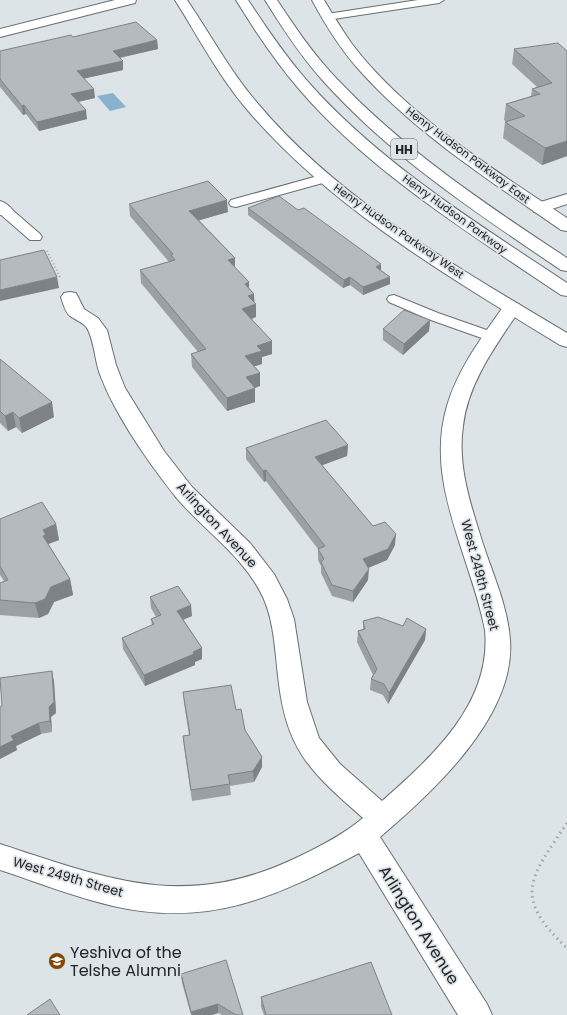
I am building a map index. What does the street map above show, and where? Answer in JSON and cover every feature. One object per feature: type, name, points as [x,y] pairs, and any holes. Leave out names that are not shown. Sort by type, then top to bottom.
[{"type":"main road","points":[[79,0],[89,10]]},
{"type":"main road","points":[[0,33],[130,0]]},
{"type":"main road","name":"Henry Hudson Parkway West","points":[[181,0],[223,67],[254,109],[269,126],[325,178],[396,231],[512,308],[567,341]]},
{"type":"main road","name":"Henry Hudson Parkway","points":[[242,0],[268,42],[318,101],[358,138],[415,186],[567,291]]},
{"type":"main road","name":"Henry Hudson Parkway","points":[[271,0],[294,37],[316,65],[341,92],[388,136],[478,206],[567,266]]},
{"type":"main road","name":"Henry Hudson Parkway East","points":[[318,0],[327,17],[352,54],[394,99],[429,129],[567,226]]},
{"type":"main road","points":[[415,186],[567,303]]},
{"type":"main road","points":[[540,208],[567,199]]},
{"type":"main road","name":"Arlington Avenue","points":[[70,297],[76,312],[89,319],[97,328],[108,371],[120,398],[163,464],[179,487],[196,505],[224,530],[249,557],[266,580],[278,603],[285,626],[290,658],[291,684],[296,714],[308,743],[372,827],[476,1015]]},
{"type":"main road","name":"West 249th Street","points":[[0,857],[110,892],[154,900],[195,899],[234,894],[279,880],[320,860],[372,827],[428,775],[475,720],[488,694],[498,651],[497,634],[455,482],[452,431],[456,408],[464,386],[475,364],[512,308]]},
{"type":"lane","points":[[327,17],[439,0]]},
{"type":"lane","points":[[236,203],[325,178]]},
{"type":"lane","points":[[3,208],[35,237]]},
{"type":"lane","points":[[394,299],[433,316],[493,337]]},
{"type":"path","points":[[35,237],[48,253],[70,297]]},
{"type":"path","points":[[567,823],[542,861],[532,881],[532,896],[543,920],[558,940],[567,948]]},
{"type":"water","points":[[113,93],[126,107],[110,111],[97,96]]},
{"type":"building","points":[[136,22],[157,40],[113,51],[123,61],[77,71],[94,89],[71,94],[86,110],[37,122],[24,105],[22,106],[0,79],[0,51],[71,35],[73,37]]},
{"type":"building","points":[[558,43],[567,51],[567,141],[545,148],[505,122],[525,116],[506,104],[540,94],[532,89],[552,83],[514,49]]},
{"type":"building","points":[[208,181],[227,200],[189,211],[235,258],[228,260],[249,282],[245,284],[254,294],[248,296],[256,304],[242,309],[272,341],[257,346],[262,351],[245,356],[260,373],[246,377],[255,388],[227,398],[191,354],[206,349],[140,270],[175,260],[171,255],[173,254],[129,204]]},
{"type":"building","points":[[279,196],[298,210],[304,208],[381,264],[376,267],[390,277],[363,287],[350,277],[344,280],[248,208]]},
{"type":"building","points":[[44,250],[57,277],[0,290],[0,260]]},
{"type":"building","points":[[404,310],[430,320],[404,344],[383,329]]},
{"type":"building","points":[[0,359],[52,402],[19,418],[13,412],[5,416],[0,411]]},
{"type":"building","points":[[326,420],[348,445],[315,457],[373,526],[385,522],[396,534],[388,549],[363,559],[369,569],[353,591],[332,585],[321,562],[324,559],[318,549],[325,546],[266,470],[263,471],[246,448]]},
{"type":"building","points":[[42,502],[56,524],[43,530],[46,535],[43,536],[70,579],[51,587],[45,599],[35,603],[0,600],[0,583],[8,580],[0,566],[0,519]]},
{"type":"building","points":[[178,586],[191,605],[177,611],[202,648],[193,652],[194,654],[144,675],[122,638],[154,624],[151,619],[161,615],[150,597]]},
{"type":"building","points":[[378,617],[403,626],[407,618],[426,629],[389,693],[384,684],[371,679],[377,669],[358,631],[365,629],[363,621]]},
{"type":"building","points":[[52,671],[54,702],[49,707],[50,721],[39,723],[11,736],[14,740],[0,747],[0,707],[2,706],[0,678]]},
{"type":"building","points":[[231,685],[236,710],[241,709],[245,730],[262,757],[253,771],[228,775],[230,784],[191,790],[183,736],[190,735],[183,692]]},
{"type":"building","points":[[226,960],[243,1015],[236,1015],[218,1004],[191,1012],[181,974]]},
{"type":"building","points":[[371,962],[392,1015],[266,1015],[261,997]]},
{"type":"building","points":[[50,999],[60,1015],[27,1015]]},
{"type":"place","name":"Yeshiva of the Telshe Alumni","points":[[57,961]]}]
